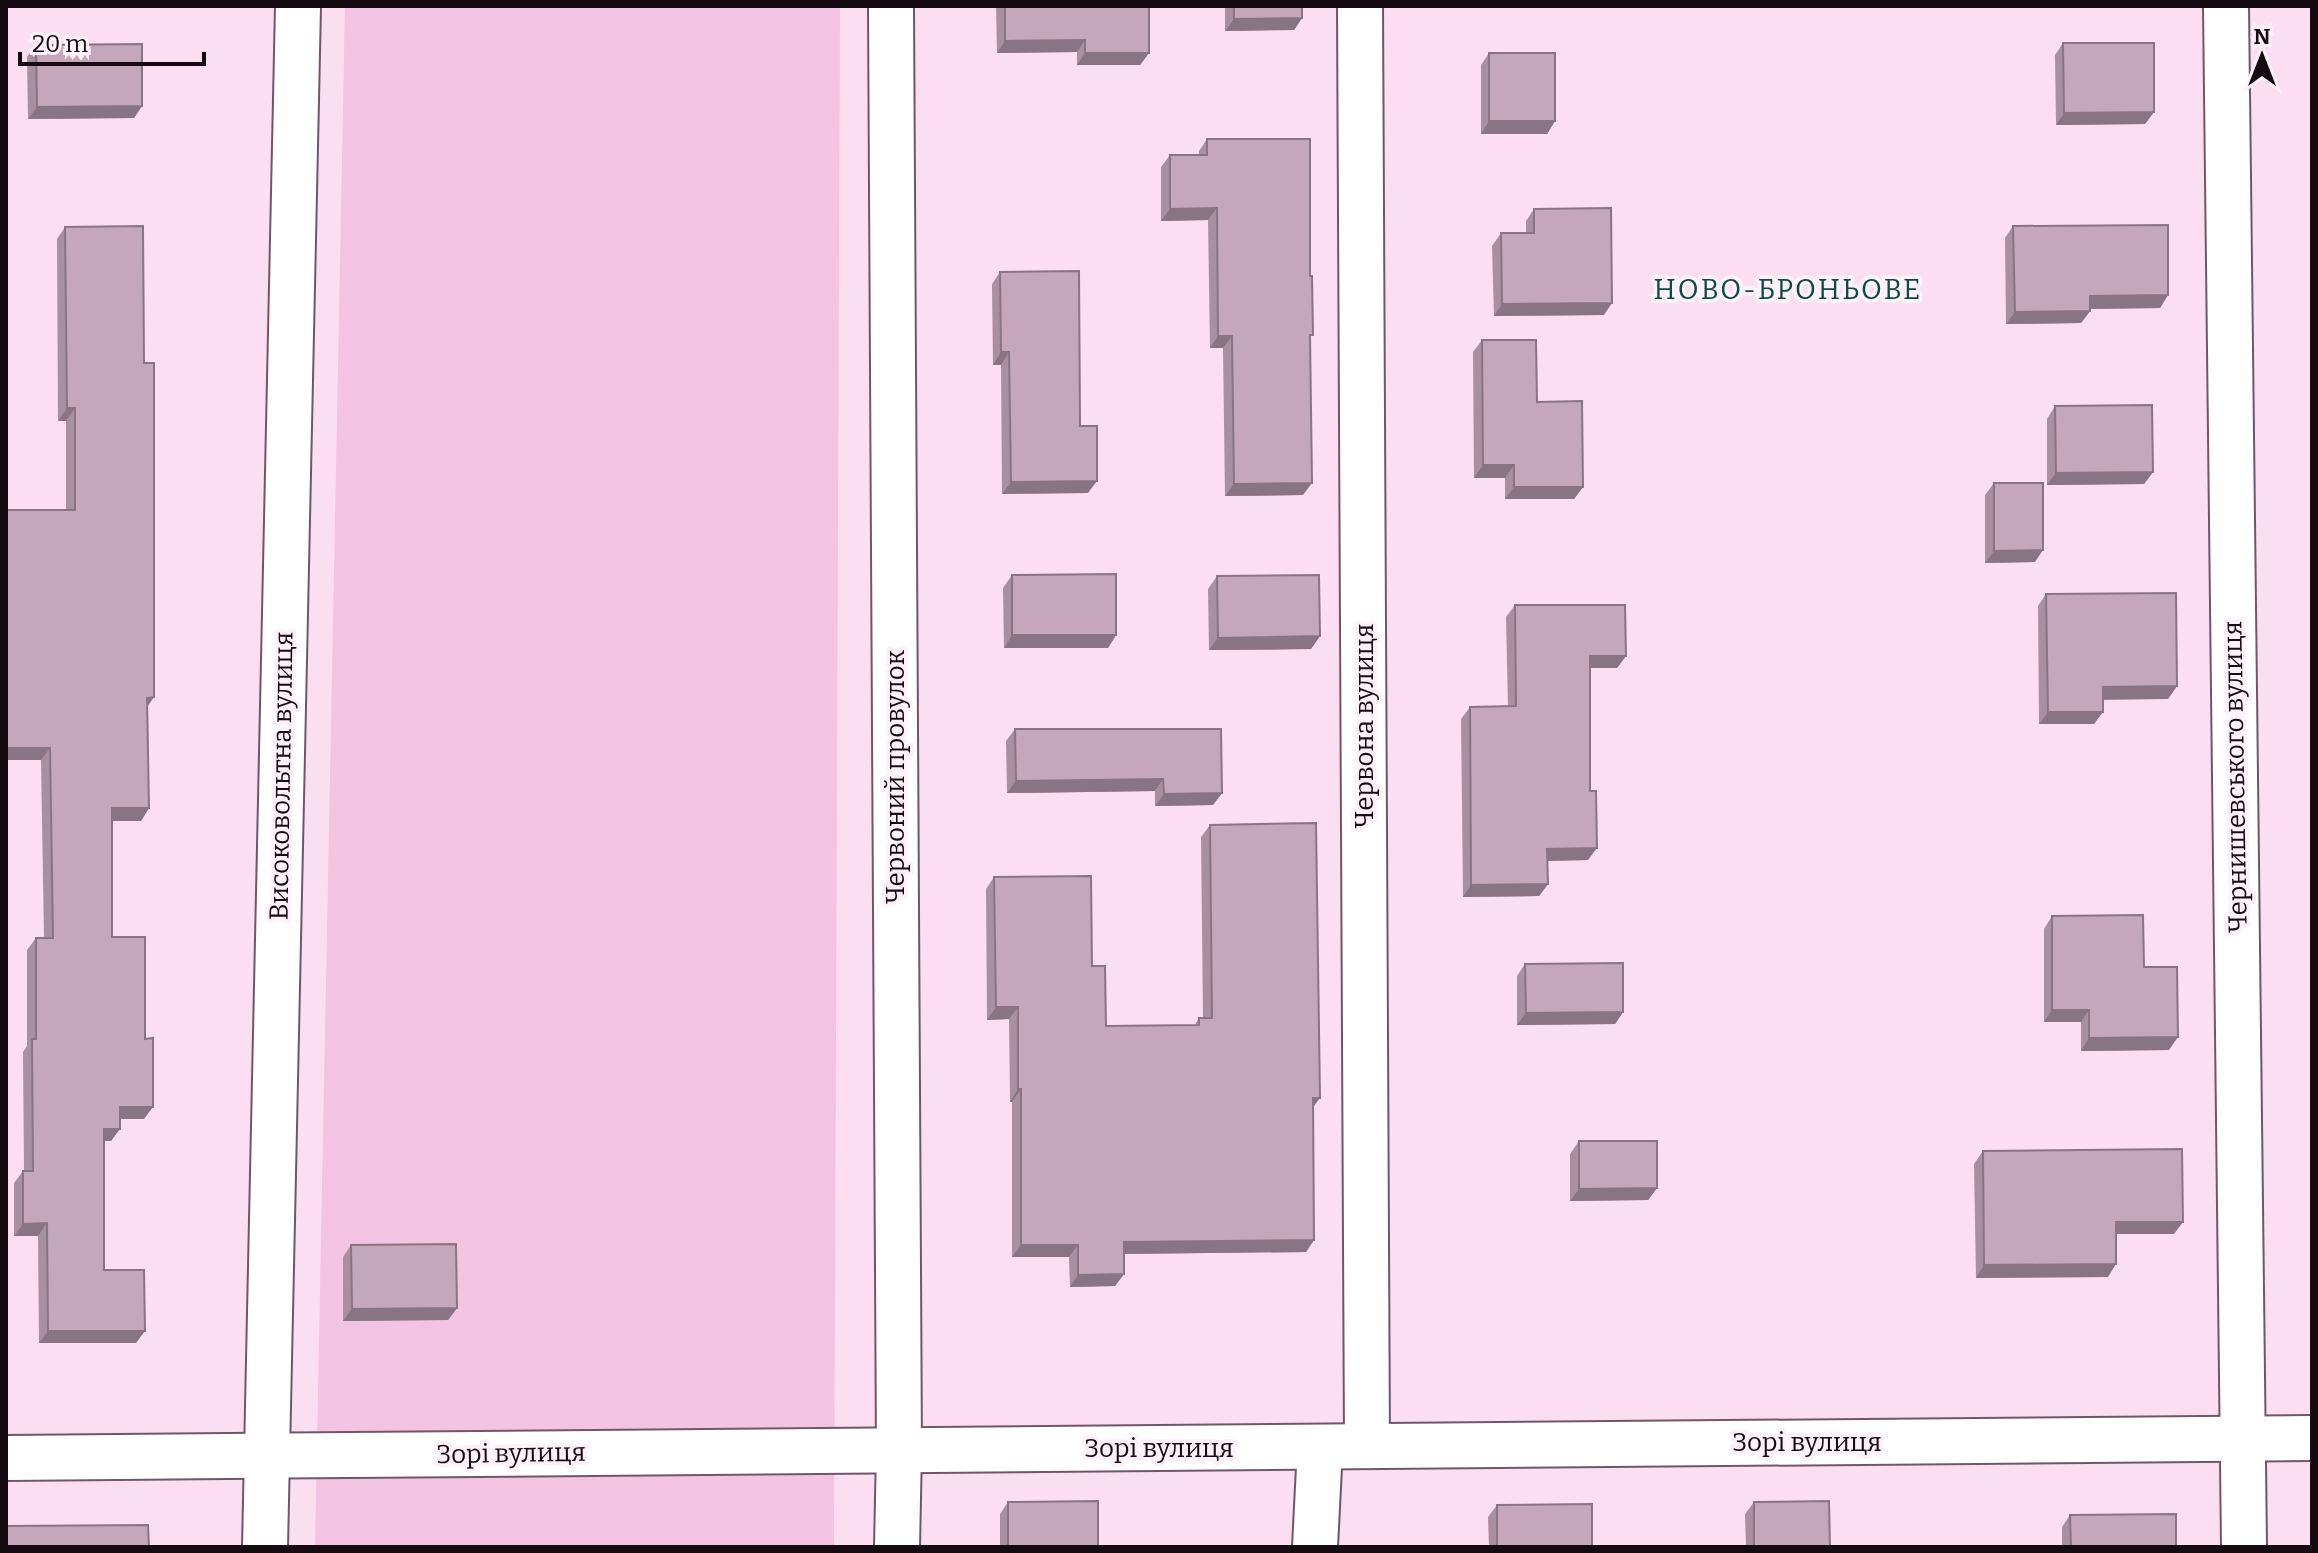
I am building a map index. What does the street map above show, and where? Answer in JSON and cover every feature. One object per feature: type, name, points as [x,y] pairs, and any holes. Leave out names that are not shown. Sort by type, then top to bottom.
[{"type":"street","name":"Високовольтна вулиця","points":[[265,1547],[298,6]]},
{"type":"street","name":"Червоний провулок","points":[[891,6],[897,1547]]},
{"type":"street","name":"Червона вулиця","points":[[1360,6],[1367,1446]]},
{"type":"street","name":"Чернишевського вулиця","points":[[2226,6],[2244,1547]]},
{"type":"street","name":"Зорі вулиця","points":[[6,1458],[2312,1438]]},
{"type":"street","points":[[1315,1547],[1320,1447]]},
{"type":"shaded area","points":[[345,6],[840,6],[834,1547],[315,1547]]},
{"type":"building","points":[[1005,6],[1149,6],[1149,53],[1085,53],[1085,40],[1005,41]]},
{"type":"building","points":[[1234,6],[1302,6],[1302,18],[1234,19]]},
{"type":"building","points":[[2063,43],[2154,43],[2154,112],[2064,113]]},
{"type":"building","points":[[142,44],[142,106],[37,107],[36,45]]},
{"type":"building","points":[[1489,53],[1555,53],[1555,121],[1489,121]]},
{"type":"building","points":[[1207,139],[1310,139],[1312,483],[1234,484],[1232,336],[1218,336],[1217,208],[1170,209],[1170,155],[1207,155]]},
{"type":"building","points":[[1611,208],[1612,303],[1502,304],[1501,233],[1534,233],[1534,209]]},
{"type":"building","points":[[2168,225],[2168,295],[2090,296],[2090,311],[2015,312],[2013,226]]},
{"type":"building","points":[[143,226],[144,363],[154,363],[154,697],[147,698],[149,808],[112,808],[112,937],[145,937],[145,1039],[153,1038],[153,1107],[120,1107],[120,1129],[104,1129],[104,1270],[144,1270],[145,1331],[48,1331],[47,1223],[23,1224],[23,1171],[33,1171],[32,1039],[36,1039],[36,938],[53,938],[50,748],[6,748],[6,510],[75,510],[75,408],[67,408],[65,227]]},
{"type":"building","points":[[1079,271],[1080,426],[1097,426],[1097,481],[1011,482],[1009,352],[1001,352],[1000,272]]},
{"type":"building","points":[[1482,340],[1536,340],[1537,402],[1582,401],[1583,487],[1514,487],[1514,465],[1483,465]]},
{"type":"building","points":[[2152,405],[2153,472],[2056,473],[2055,406]]},
{"type":"building","points":[[1994,483],[2043,483],[2043,550],[1994,551]]},
{"type":"building","points":[[1116,574],[1116,635],[1012,635],[1012,575]]},
{"type":"building","points":[[1319,575],[1320,636],[1218,638],[1217,576]]},
{"type":"building","points":[[2176,593],[2177,686],[2103,687],[2103,712],[2048,712],[2046,594]]},
{"type":"building","points":[[1515,605],[1625,605],[1626,656],[1590,656],[1590,791],[1596,791],[1597,848],[1547,849],[1548,884],[1471,885],[1470,707],[1516,706]]},
{"type":"building","points":[[1015,729],[1221,729],[1222,793],[1164,794],[1163,779],[1016,781]]},
{"type":"building","points":[[1316,823],[1320,1098],[1313,1098],[1314,1240],[1124,1242],[1124,1274],[1078,1275],[1078,1245],[1021,1245],[1018,1007],[996,1007],[994,877],[1091,876],[1092,966],[1105,966],[1106,1026],[1199,1025],[1199,1018],[1212,1018],[1210,825]]},
{"type":"building","points":[[2143,915],[2144,967],[2177,967],[2178,1037],[2089,1038],[2089,1010],[2052,1010],[2052,916]]},
{"type":"building","points":[[1623,963],[1623,1012],[1526,1013],[1525,964]]},
{"type":"building","points":[[1579,1141],[1657,1141],[1657,1188],[1579,1189]]},
{"type":"building","points":[[2182,1149],[2183,1222],[2116,1222],[2116,1264],[1984,1265],[1983,1151]]},
{"type":"building","points":[[456,1244],[457,1308],[352,1309],[351,1245]]},
{"type":"building","points":[[1098,1501],[1098,1547],[1008,1547],[1008,1502]]},
{"type":"building","points":[[1829,1501],[1830,1547],[1754,1547],[1754,1502]]},
{"type":"building","points":[[1592,1504],[1592,1547],[1497,1547],[1497,1505]]},
{"type":"building","points":[[2176,1514],[2176,1547],[2071,1547],[2070,1515]]},
{"type":"building","points":[[148,1525],[149,1547],[6,1547],[6,1526]]},
{"type":"district","name":"НОВО-БРОНЬОВЕ","points":[[1788,289]]}]
